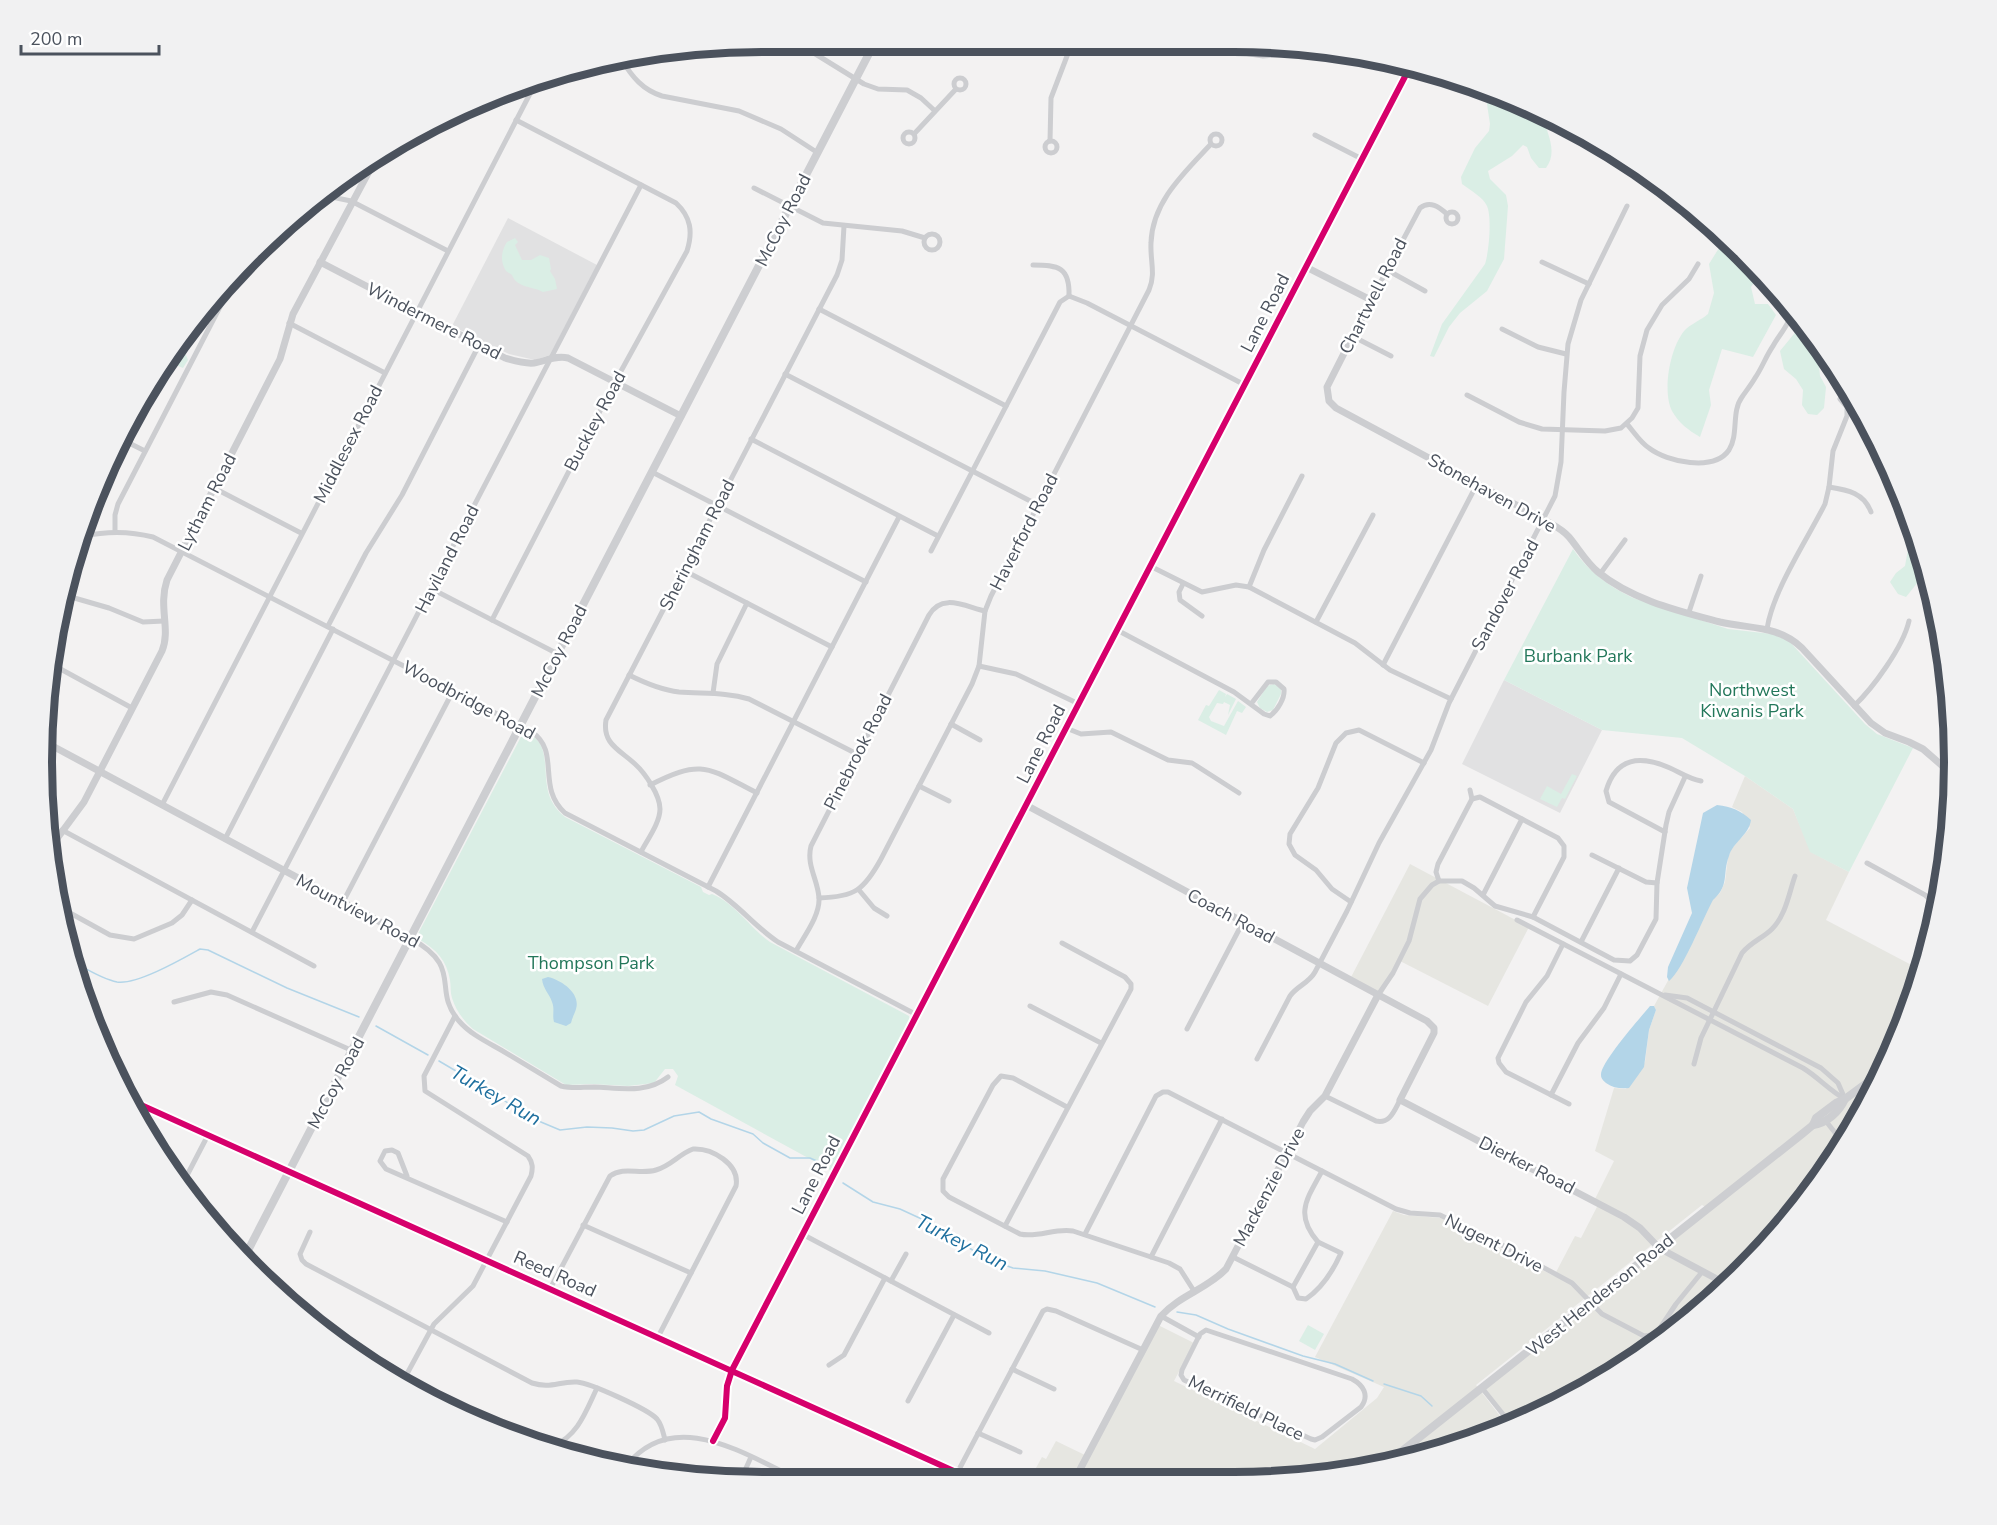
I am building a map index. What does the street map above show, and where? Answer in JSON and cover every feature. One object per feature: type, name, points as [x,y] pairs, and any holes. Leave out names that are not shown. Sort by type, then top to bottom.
[{"type":"main road","name":"McCoy Road","points":[[248,1251],[870,52]]},
{"type":"main road","name":"West Henderson Road","points":[[1813,1125],[1815,1118],[1868,1082]]},
{"type":"main road","name":"West Henderson Road","points":[[1401,1452],[1813,1125],[1820,1124],[1839,1110],[1845,1099]]},
{"type":"main road","name":"Reed Road","points":[[141,1105],[658,1336],[952,1472]]},
{"type":"street","points":[[812,52],[856,79],[878,89],[907,90],[921,98],[935,111]]},
{"type":"street","points":[[1050,141],[1049,108],[1053,88],[1068,52]]},
{"type":"street","points":[[1238,52],[1263,56],[1284,54]]},
{"type":"street","points":[[626,66],[632,75],[651,92],[739,111],[781,129],[818,153]]},
{"type":"street","name":"Lane Road","points":[[713,1441],[725,1418],[727,1386],[732,1370],[1406,74]]},
{"type":"street","points":[[914,134],[956,89]]},
{"type":"street","name":"Middlesex Road","points":[[162,805],[531,91]]},
{"type":"street","points":[[516,120],[641,184]]},
{"type":"street","points":[[1315,135],[1362,159]]},
{"type":"street","name":"Haverford Road","points":[[859,890],[873,874],[972,684],[979,666],[984,611],[1149,290],[1154,276],[1151,242],[1159,209],[1169,191],[1211,144]]},
{"type":"street","name":"Lytham Road","points":[[57,838],[78,812],[165,644],[162,602],[164,587],[284,351],[289,323],[367,173]]},
{"type":"street","name":"Buckley Road","points":[[492,620],[615,382],[687,251],[691,236],[689,221],[682,208],[641,184]]},
{"type":"street","name":"Haviland Road","points":[[252,932],[641,184]]},
{"type":"street","points":[[754,188],[818,221],[844,226],[902,231],[925,238]]},
{"type":"street","points":[[333,197],[351,201],[448,251]]},
{"type":"street","name":"Chartwell Road","points":[[1326,393],[1328,384],[1352,336],[1417,211],[1428,204],[1440,207],[1447,214]]},
{"type":"street","name":"Sandover Road","points":[[1257,1059],[1290,996],[1295,989],[1310,980],[1319,964],[1379,843],[1424,763],[1451,699],[1555,496],[1561,462],[1566,354],[1581,300],[1627,206]]},
{"type":"street","name":"Sheringham Road","points":[[641,852],[659,816],[659,802],[640,769],[609,742],[606,731],[609,714],[819,309],[842,260],[844,226]]},
{"type":"street","name":"Windermere Road","points":[[320,262],[516,362],[536,363],[560,356],[568,358],[681,416]]},
{"type":"street","points":[[1542,262],[1589,284]]},
{"type":"street","points":[[1467,395],[1519,422],[1542,429],[1614,430],[1627,424],[1638,408],[1640,356],[1647,330],[1662,305],[1689,279],[1698,264]]},
{"type":"street","points":[[1033,265],[1054,266],[1064,271],[1068,277],[1069,296]]},
{"type":"street","points":[[1306,267],[1371,300]]},
{"type":"street","points":[[1386,270],[1425,291]]},
{"type":"street","points":[[930,551],[1060,302],[1069,296],[1075,297],[1245,385]]},
{"type":"street","points":[[819,309],[1006,406]]},
{"type":"street","points":[[115,532],[115,514],[118,504],[215,310]]},
{"type":"street","points":[[1627,424],[1649,448],[1663,455],[1704,464],[1718,460],[1729,450],[1733,440],[1736,409],[1740,399],[1755,380],[1790,320]]},
{"type":"street","points":[[289,323],[385,373]]},
{"type":"street","points":[[1502,329],[1538,347],[1566,354]]},
{"type":"street","points":[[1352,336],[1391,356]]},
{"type":"street","points":[[225,839],[366,553],[402,495],[479,345]]},
{"type":"street","points":[[785,374],[1038,505]]},
{"type":"street","name":"Stonehaven Drive","points":[[1326,393],[1329,401],[1339,410],[1544,520],[1567,535],[1586,561],[1600,574],[1634,594],[1729,624],[1767,629],[1796,642],[1863,717],[1877,728],[1923,750],[1944,768]]},
{"type":"street","points":[[1767,629],[1772,607],[1821,512],[1829,487],[1833,451],[1847,416],[1847,407],[1840,399]]},
{"type":"street","points":[[751,439],[938,536]]},
{"type":"street","points":[[129,443],[145,451]]},
{"type":"street","points":[[652,472],[866,582]]},
{"type":"street","points":[[1249,587],[1264,550],[1302,476]]},
{"type":"street","points":[[1383,665],[1477,484]]},
{"type":"street","points":[[1829,487],[1861,495],[1868,502],[1871,512]]},
{"type":"street","points":[[214,488],[302,533]]},
{"type":"street","points":[[1316,622],[1373,514]]},
{"type":"street","points":[[708,887],[899,517]]},
{"type":"street","name":"Woodbridge Road","points":[[90,535],[115,532],[153,537],[539,736],[547,752],[549,785],[559,807],[573,818],[708,887],[734,903],[768,936],[917,1015]]},
{"type":"street","points":[[1600,574],[1625,540]]},
{"type":"street","points":[[1150,566],[1202,592],[1236,585],[1249,587],[1355,643],[1383,665],[1451,699]]},
{"type":"street","points":[[683,570],[832,647]]},
{"type":"street","points":[[1689,612],[1701,576]]},
{"type":"street","points":[[1183,584],[1179,595],[1180,600],[1202,616]]},
{"type":"street","points":[[432,589],[558,654]]},
{"type":"street","points":[[72,597],[109,608],[143,622],[164,621]]},
{"type":"street","name":"Pinebrook Road","points":[[819,898],[810,866],[810,851],[857,754],[933,608],[939,603],[947,602],[984,611]]},
{"type":"street","points":[[713,693],[717,664],[747,603]]},
{"type":"street","points":[[1854,706],[1873,686],[1904,636],[1909,621]]},
{"type":"street","points":[[1117,630],[1234,692],[1263,714],[1270,716],[1276,711],[1284,695],[1284,689],[1276,682],[1268,682],[1251,704]]},
{"type":"street","points":[[979,666],[1023,677],[1079,704]]},
{"type":"street","points":[[59,668],[132,708]]},
{"type":"street","points":[[629,675],[669,690],[730,694],[749,699],[857,754]]},
{"type":"street","points":[[343,902],[453,691]]},
{"type":"street","points":[[951,724],[980,740]]},
{"type":"street","points":[[1066,728],[1081,734],[1111,732],[1168,760],[1192,763],[1239,793]]},
{"type":"street","points":[[1351,902],[1332,889],[1316,870],[1296,855],[1289,844],[1290,834],[1318,788],[1336,744],[1346,733],[1359,730],[1424,763]]},
{"type":"street","name":"Mountview Road","points":[[53,746],[429,949],[443,966],[449,1000],[455,1016]]},
{"type":"street","points":[[1665,832],[1609,802],[1606,791],[1615,770],[1632,761],[1654,763],[1670,768],[1685,777],[1701,781]]},
{"type":"street","points":[[650,785],[675,772],[692,768],[717,772],[757,793]]},
{"type":"street","points":[[1470,790],[1472,799],[1438,864],[1436,872],[1438,880],[1462,881],[1495,906],[1533,917],[1614,960],[1625,962],[1634,958],[1642,947],[1656,919],[1656,883],[1669,812],[1685,777]]},
{"type":"street","points":[[919,786],[949,801]]},
{"type":"street","points":[[1472,799],[1480,797],[1558,838],[1563,843],[1564,857],[1533,917]]},
{"type":"street","name":"Coach Road","points":[[1026,805],[1427,1021],[1434,1028],[1432,1038],[1400,1100]]},
{"type":"street","points":[[1482,895],[1522,819]]},
{"type":"street","points":[[62,830],[314,966]]},
{"type":"street","points":[[1592,855],[1646,882],[1656,883]]},
{"type":"street","points":[[1867,864],[1931,901]]},
{"type":"street","points":[[1581,942],[1619,868]]},
{"type":"street","points":[[1694,1064],[1709,1019],[1746,948],[1771,931],[1778,923],[1795,876]]},
{"type":"street","name":"Mackenzie Drive","points":[[1079,1472],[1161,1316],[1173,1304],[1219,1276],[1233,1257],[1310,1111],[1325,1095],[1378,995],[1393,973],[1409,941],[1419,899],[1438,880]]},
{"type":"street","points":[[796,951],[816,913],[819,898],[839,898],[859,890],[873,908],[887,916]]},
{"type":"street","points":[[69,912],[110,935],[134,939],[172,923],[182,915],[192,900]]},
{"type":"street","points":[[1517,920],[1803,1068],[1845,1099]]},
{"type":"street","points":[[1187,1029],[1243,922]]},
{"type":"street","points":[[1005,1226],[1128,994],[1131,984],[1125,978],[1062,943]]},
{"type":"street","points":[[1563,944],[1547,976],[1526,1002],[1500,1052],[1499,1063],[1506,1072],[1569,1104]]},
{"type":"street","points":[[1551,1095],[1578,1043],[1604,1008],[1621,974]]},
{"type":"street","points":[[174,1002],[211,992],[227,995],[353,1051]]},
{"type":"street","points":[[1660,994],[1681,996],[1821,1068],[1838,1083],[1845,1099]]},
{"type":"street","points":[[1030,1005],[1101,1043]]},
{"type":"street","points":[[406,1376],[430,1329],[473,1286],[531,1176],[533,1168],[532,1161],[519,1150],[425,1091],[424,1076],[455,1016],[478,1037],[561,1086],[574,1089],[593,1087],[631,1090],[658,1085],[668,1077]]},
{"type":"street","points":[[1067,1107],[1013,1078],[1001,1076],[993,1084],[944,1179],[943,1191],[949,1197],[1028,1236],[1058,1230],[1085,1234],[1150,1257],[1179,1269],[1194,1291]]},
{"type":"street","name":"Nugent Drive","points":[[1085,1234],[1156,1096],[1163,1092],[1173,1094],[1396,1209],[1448,1218],[1563,1277],[1576,1286],[1602,1314],[1640,1335],[1650,1336],[1656,1333]]},
{"type":"street","points":[[1325,1095],[1382,1122],[1388,1120],[1400,1100]]},
{"type":"street","name":"Dierker Road","points":[[1400,1100],[1614,1210],[1640,1228],[1659,1248],[1720,1281]]},
{"type":"street","points":[[1150,1257],[1222,1119]]},
{"type":"street","points":[[1826,1120],[1838,1136]]},
{"type":"street","points":[[186,1177],[208,1135]]},
{"type":"street","points":[[550,1288],[609,1176],[625,1170],[639,1172],[658,1170],[693,1149],[707,1151],[730,1164],[737,1182],[658,1336]]},
{"type":"street","points":[[407,1176],[398,1152],[385,1150],[381,1157],[383,1166],[507,1222]]},
{"type":"street","points":[[1233,1257],[1293,1287],[1298,1298],[1306,1299],[1314,1293],[1334,1268],[1341,1253],[1318,1242],[1308,1230],[1304,1214],[1308,1197],[1322,1171]]},
{"type":"street","points":[[584,1225],[691,1273]]},
{"type":"street","points":[[310,1232],[300,1254],[304,1262],[532,1383],[548,1387],[579,1382],[597,1388],[653,1415],[662,1427],[665,1440]]},
{"type":"street","points":[[802,1234],[989,1333]]},
{"type":"street","points":[[1293,1287],[1318,1242]]},
{"type":"street","points":[[829,1365],[844,1354],[906,1254]]},
{"type":"street","points":[[1656,1333],[1702,1272]]},
{"type":"street","points":[[957,1472],[1040,1315],[1047,1309],[1143,1350]]},
{"type":"street","points":[[908,1401],[954,1315]]},
{"type":"street","name":"Merrifield Place","points":[[1161,1316],[1199,1337]]},
{"type":"street","name":"Merrifield Place","points":[[1209,1331],[1347,1378],[1362,1387],[1366,1395],[1365,1401],[1361,1407],[1322,1437],[1311,1439],[1184,1380],[1181,1375],[1182,1370],[1199,1337],[1203,1332],[1209,1331]]},
{"type":"street","points":[[1012,1369],[1054,1389]]},
{"type":"street","points":[[560,1442],[575,1430],[597,1388]]},
{"type":"street","points":[[1482,1388],[1506,1418]]},
{"type":"street","points":[[978,1433],[1020,1452]]},
{"type":"street","points":[[631,1460],[639,1452],[665,1440],[690,1436],[713,1441],[783,1472]]},
{"type":"street","points":[[744,1472],[751,1457]]},
{"type":"shaded area","points":[[508,218],[597,265],[550,355],[535,360],[509,354],[452,326]]},
{"type":"shaded area","points":[[1504,680],[1602,730],[1560,813],[1462,764]]},
{"type":"shaded area","points":[[1745,776],[1793,809],[1811,852],[1849,872],[1826,920],[1914,966],[1890,1034],[1849,1118],[1798,1195],[1737,1265],[1667,1326],[1629,1353],[1549,1399],[1506,1418],[1482,1388],[1707,1208],[1702,1205],[1476,1385],[1503,1419],[1463,1435],[1373,1459],[1281,1471],[1034,1472],[1042,1457],[1046,1459],[1056,1441],[1087,1456],[1156,1324],[1194,1343],[1174,1381],[1315,1449],[1377,1398],[1384,1387],[1315,1357],[1393,1211],[1404,1215],[1441,1218],[1554,1276],[1575,1236],[1581,1238],[1599,1203],[1594,1201],[1614,1161],[1595,1151],[1614,1088],[1626,1089],[1645,1062],[1649,1030],[1656,1010],[1654,1006],[1713,899],[1720,893],[1725,882],[1728,857],[1732,848],[1750,828],[1742,812],[1732,807]]},
{"type":"shaded area","points":[[1410,864],[1529,927],[1488,1006],[1400,961],[1381,997],[1349,981]]},
{"type":"green space","points":[[1486,99],[1544,124],[1550,140],[1550,161],[1546,168],[1539,168],[1531,158],[1527,147],[1523,145],[1512,156],[1488,171],[1490,179],[1506,195],[1508,206],[1504,259],[1487,291],[1460,313],[1449,327],[1434,357],[1430,356],[1442,324],[1485,264],[1489,243],[1489,211],[1479,197],[1462,184],[1461,177],[1475,148],[1489,131]]},
{"type":"green space","points":[[515,238],[518,242],[515,245],[522,260],[531,260],[540,255],[549,258],[550,271],[557,289],[543,292],[525,286],[517,282],[506,271],[502,260],[503,249],[507,242]]},
{"type":"green space","points":[[1722,246],[1756,280],[1751,287],[1755,304],[1768,304],[1776,315],[1753,357],[1722,349],[1709,390],[1711,405],[1700,437],[1684,426],[1672,411],[1668,392],[1669,369],[1675,347],[1685,330],[1708,314],[1714,293],[1709,264]]},
{"type":"green space","points":[[1798,330],[1821,362],[1820,376],[1826,387],[1824,408],[1817,415],[1808,414],[1802,405],[1803,390],[1796,379],[1784,369],[1780,351]]},
{"type":"green space","points":[[182,353],[188,360],[183,368],[175,364]]},
{"type":"green space","points":[[1909,542],[1921,582],[1918,582],[1906,597],[1898,594],[1890,582],[1905,566]]},
{"type":"green space","name":"Northwest Kiwanis Park","points":[[1573,549],[1599,577],[1633,598],[1728,629],[1772,634],[1789,641],[1865,724],[1877,734],[1913,748],[1849,872],[1810,852],[1793,809],[1745,776],[1682,738],[1602,730],[1504,680]]},
{"type":"green space","points":[[1274,684],[1281,689],[1281,694],[1273,710],[1267,712],[1260,708],[1257,702],[1267,686]]},
{"type":"green space","points":[[1219,690],[1226,694],[1225,697],[1227,694],[1236,699],[1228,715],[1230,705],[1224,702],[1223,704],[1217,703],[1209,717],[1211,721],[1224,726],[1238,701],[1246,707],[1242,713],[1237,711],[1226,735],[1198,720],[1206,705],[1209,706]]},
{"type":"green space","name":"Thompson Park","points":[[527,732],[537,740],[542,749],[549,794],[555,806],[565,817],[701,887],[703,892],[721,898],[770,942],[909,1016],[910,1021],[832,1171],[675,1085],[678,1076],[673,1069],[665,1069],[654,1083],[628,1086],[566,1085],[466,1023],[452,998],[449,973],[443,961],[431,947],[420,940],[418,934],[523,733]]},
{"type":"green space","points":[[1572,774],[1577,776],[1565,799],[1562,798],[1557,807],[1540,799],[1547,786],[1561,794]]},
{"type":"green space","points":[[1308,1325],[1324,1334],[1315,1350],[1299,1341]]},
{"type":"water","points":[[1717,805],[1743,814],[1751,820],[1750,825],[1731,851],[1722,889],[1713,900],[1680,966],[1669,981],[1668,967],[1692,913],[1687,888],[1703,813]]},
{"type":"water","points":[[548,977],[564,984],[576,998],[576,1011],[571,1023],[566,1026],[554,1022],[553,1005],[542,979]]},
{"type":"water","points":[[1650,1006],[1654,1006],[1656,1010],[1649,1030],[1644,1067],[1629,1088],[1609,1085],[1601,1078],[1602,1069]]},
{"type":"waterway","name":"Turkey Run","points":[[83,967],[105,978],[126,982],[159,970],[200,949],[208,950],[287,988],[359,1017]]},
{"type":"waterway","name":"Turkey Run","points":[[376,1026],[428,1055]]},
{"type":"waterway","name":"Turkey Run","points":[[439,1061],[529,1117],[560,1130],[587,1127],[644,1130],[674,1116],[699,1112],[711,1119],[753,1134],[763,1143],[790,1158],[810,1158],[826,1165]]},
{"type":"waterway","name":"Turkey Run","points":[[843,1183],[873,1202],[900,1209],[926,1221],[987,1259],[1013,1268],[1045,1271],[1097,1283],[1155,1307]]},
{"type":"waterway","name":"Turkey Run","points":[[1177,1312],[1196,1315],[1303,1356],[1335,1364],[1373,1381]]},
{"type":"waterway","name":"Turkey Run","points":[[1384,1384],[1421,1396],[1432,1406]]},
{"type":"cycle path","points":[[713,1441],[725,1418],[727,1386],[732,1370],[1406,74]]},
{"type":"cycle path","points":[[141,1105],[956,1472]]},
{"type":"park label","name":"Burbank Park","points":[[1578,656]]}]
